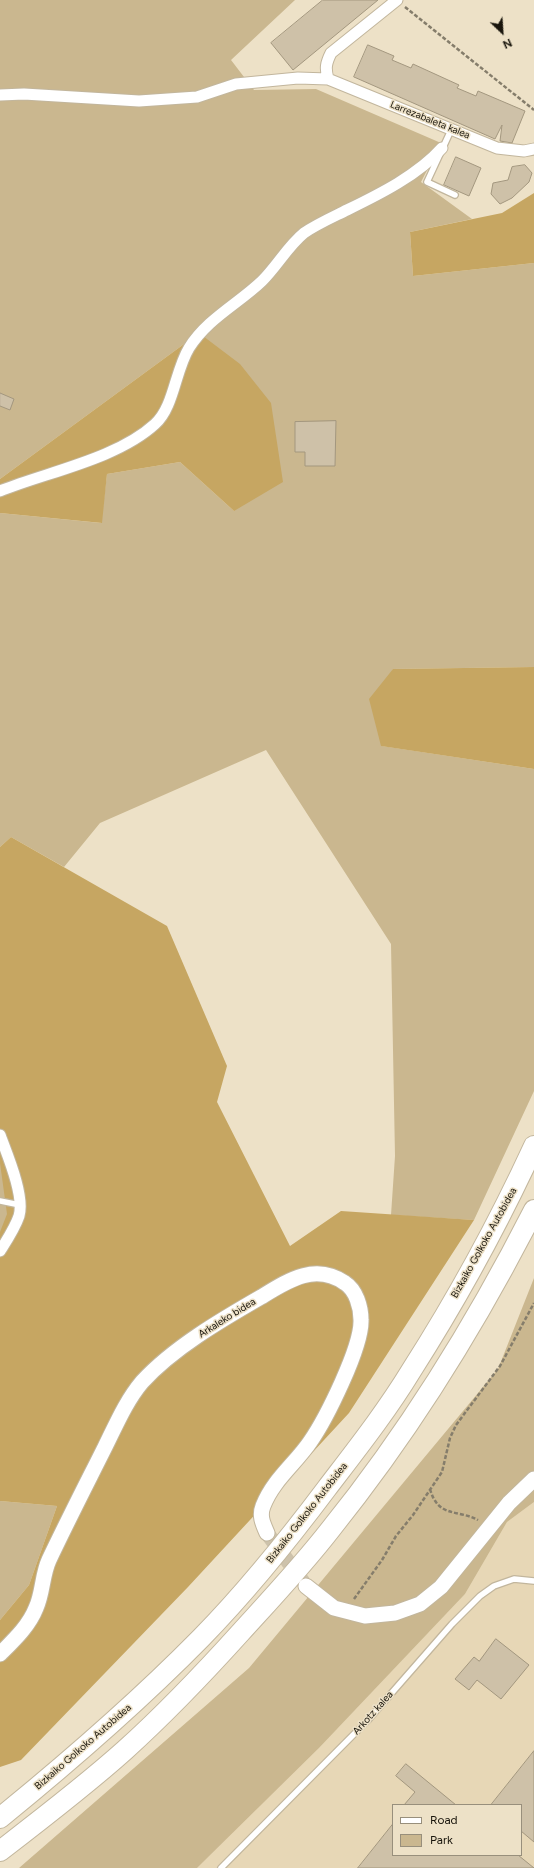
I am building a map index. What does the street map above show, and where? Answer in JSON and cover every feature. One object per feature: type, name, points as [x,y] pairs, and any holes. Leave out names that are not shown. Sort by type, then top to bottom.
[{"type":"highway","name":"Bizkaiko Golkoko Autobidea","points":[[0,1818],[74,1757],[202,1637],[264,1568],[309,1512],[367,1436],[411,1372],[498,1221],[534,1146]]},
{"type":"highway","points":[[0,1850],[125,1750],[206,1671],[280,1590],[330,1530],[390,1450],[434,1385],[483,1304],[534,1210]]},
{"type":"street","points":[[328,79],[325,70],[326,62],[331,53],[397,0]]},
{"type":"street","name":"Larrezabaleta kalea","points":[[0,95],[24,94],[139,101],[197,97],[236,84],[298,78],[328,79],[452,128],[497,148],[524,151],[534,149]]},
{"type":"street","points":[[0,491],[114,449],[136,438],[155,424],[171,399],[176,376],[189,349],[202,330],[261,281],[304,233],[383,191],[420,167],[442,148]]},
{"type":"street","points":[[0,1135],[11,1164],[20,1205],[20,1214],[14,1228],[0,1251]]},
{"type":"street","name":"Arkaleko bidea","points":[[0,1654],[22,1632],[36,1608],[46,1565],[124,1408],[142,1382],[181,1348],[216,1324],[265,1294],[284,1283],[311,1273],[326,1274],[336,1277],[348,1285],[360,1308],[360,1328],[356,1347],[324,1418],[310,1442],[277,1480],[263,1506],[261,1514],[262,1521],[267,1533]]},
{"type":"street","points":[[306,1586],[334,1608],[365,1616],[395,1613],[420,1604],[441,1587],[509,1503],[534,1479]]},
{"type":"lane","points":[[452,128],[427,182],[455,195]]},
{"type":"lane","points":[[0,1202],[20,1205]]},
{"type":"lane","name":"Arkotz kalea","points":[[222,1868],[368,1720],[452,1624],[480,1596],[494,1586],[514,1579],[534,1581]]},
{"type":"path","points":[[397,0],[534,110]]},
{"type":"path","points":[[354,1613],[353,1607],[356,1595],[373,1574],[396,1536],[413,1515],[444,1468],[450,1438],[456,1425],[500,1366],[534,1303]]},
{"type":"path","points":[[430,1489],[435,1503],[440,1507],[476,1519],[482,1524],[486,1532]]},
{"type":"shaded area","points":[[534,193],[534,263],[413,276],[410,232],[502,213]]},
{"type":"shaded area","points":[[199,333],[240,364],[271,403],[283,482],[234,511],[180,462],[107,474],[102,523],[0,513],[0,479]]},
{"type":"shaded area","points":[[534,667],[534,769],[381,746],[369,699],[393,669]]},
{"type":"shaded area","points":[[11,837],[167,926],[227,1066],[217,1102],[290,1246],[341,1211],[474,1220],[349,1413],[188,1587],[21,1760],[0,1767],[0,1620],[29,1585],[57,1506],[0,1501],[0,1232],[7,1214],[0,1163],[0,847]]},
{"type":"shaded area","points":[[534,1502],[534,1868],[197,1868],[319,1748],[465,1594],[507,1522]]},
{"type":"green space","points":[[0,0],[295,0],[231,60],[254,90],[316,89],[441,143],[421,182],[472,219],[410,232],[413,276],[534,263],[534,667],[393,669],[382,746],[534,769],[534,1091],[474,1220],[391,1215],[395,1156],[391,944],[266,750],[100,823],[64,867],[11,837],[0,847],[0,513],[101,523],[107,474],[180,462],[234,511],[199,333],[0,479]]},
{"type":"green space","points":[[0,1147],[14,1194],[0,1243]]},
{"type":"green space","points":[[534,1278],[534,1502],[507,1522],[465,1594],[319,1748],[197,1868],[19,1868],[249,1668],[498,1369]]},
{"type":"green space","points":[[0,1501],[57,1506],[29,1585],[0,1620]]},
{"type":"building","points":[[323,0],[378,0],[293,70],[271,43]]},
{"type":"building","points":[[368,45],[394,56],[392,60],[411,68],[413,64],[459,85],[457,88],[476,96],[478,91],[525,111],[512,143],[500,141],[502,125],[495,139],[354,77]]},
{"type":"building","points":[[456,157],[481,168],[469,196],[444,185]]},
{"type":"building","points":[[525,165],[532,173],[529,182],[512,198],[500,204],[491,194],[493,183],[508,180],[512,167]]},
{"type":"building","points":[[0,393],[14,399],[10,410],[0,406]]},
{"type":"building","points":[[336,421],[335,466],[305,466],[305,452],[295,452],[295,422]]},
{"type":"building","points":[[496,1639],[529,1665],[501,1699],[477,1680],[469,1690],[455,1679],[474,1657],[479,1661]]},
{"type":"building","points":[[534,1751],[534,1842],[522,1832],[522,1804],[492,1804]]},
{"type":"building","points":[[406,1764],[455,1804],[405,1804],[415,1792],[396,1776]]},
{"type":"building","points":[[392,1825],[392,1856],[519,1856],[534,1868],[358,1868]]},
{"type":"tunnel","points":[[267,1533],[306,1586]]}]
